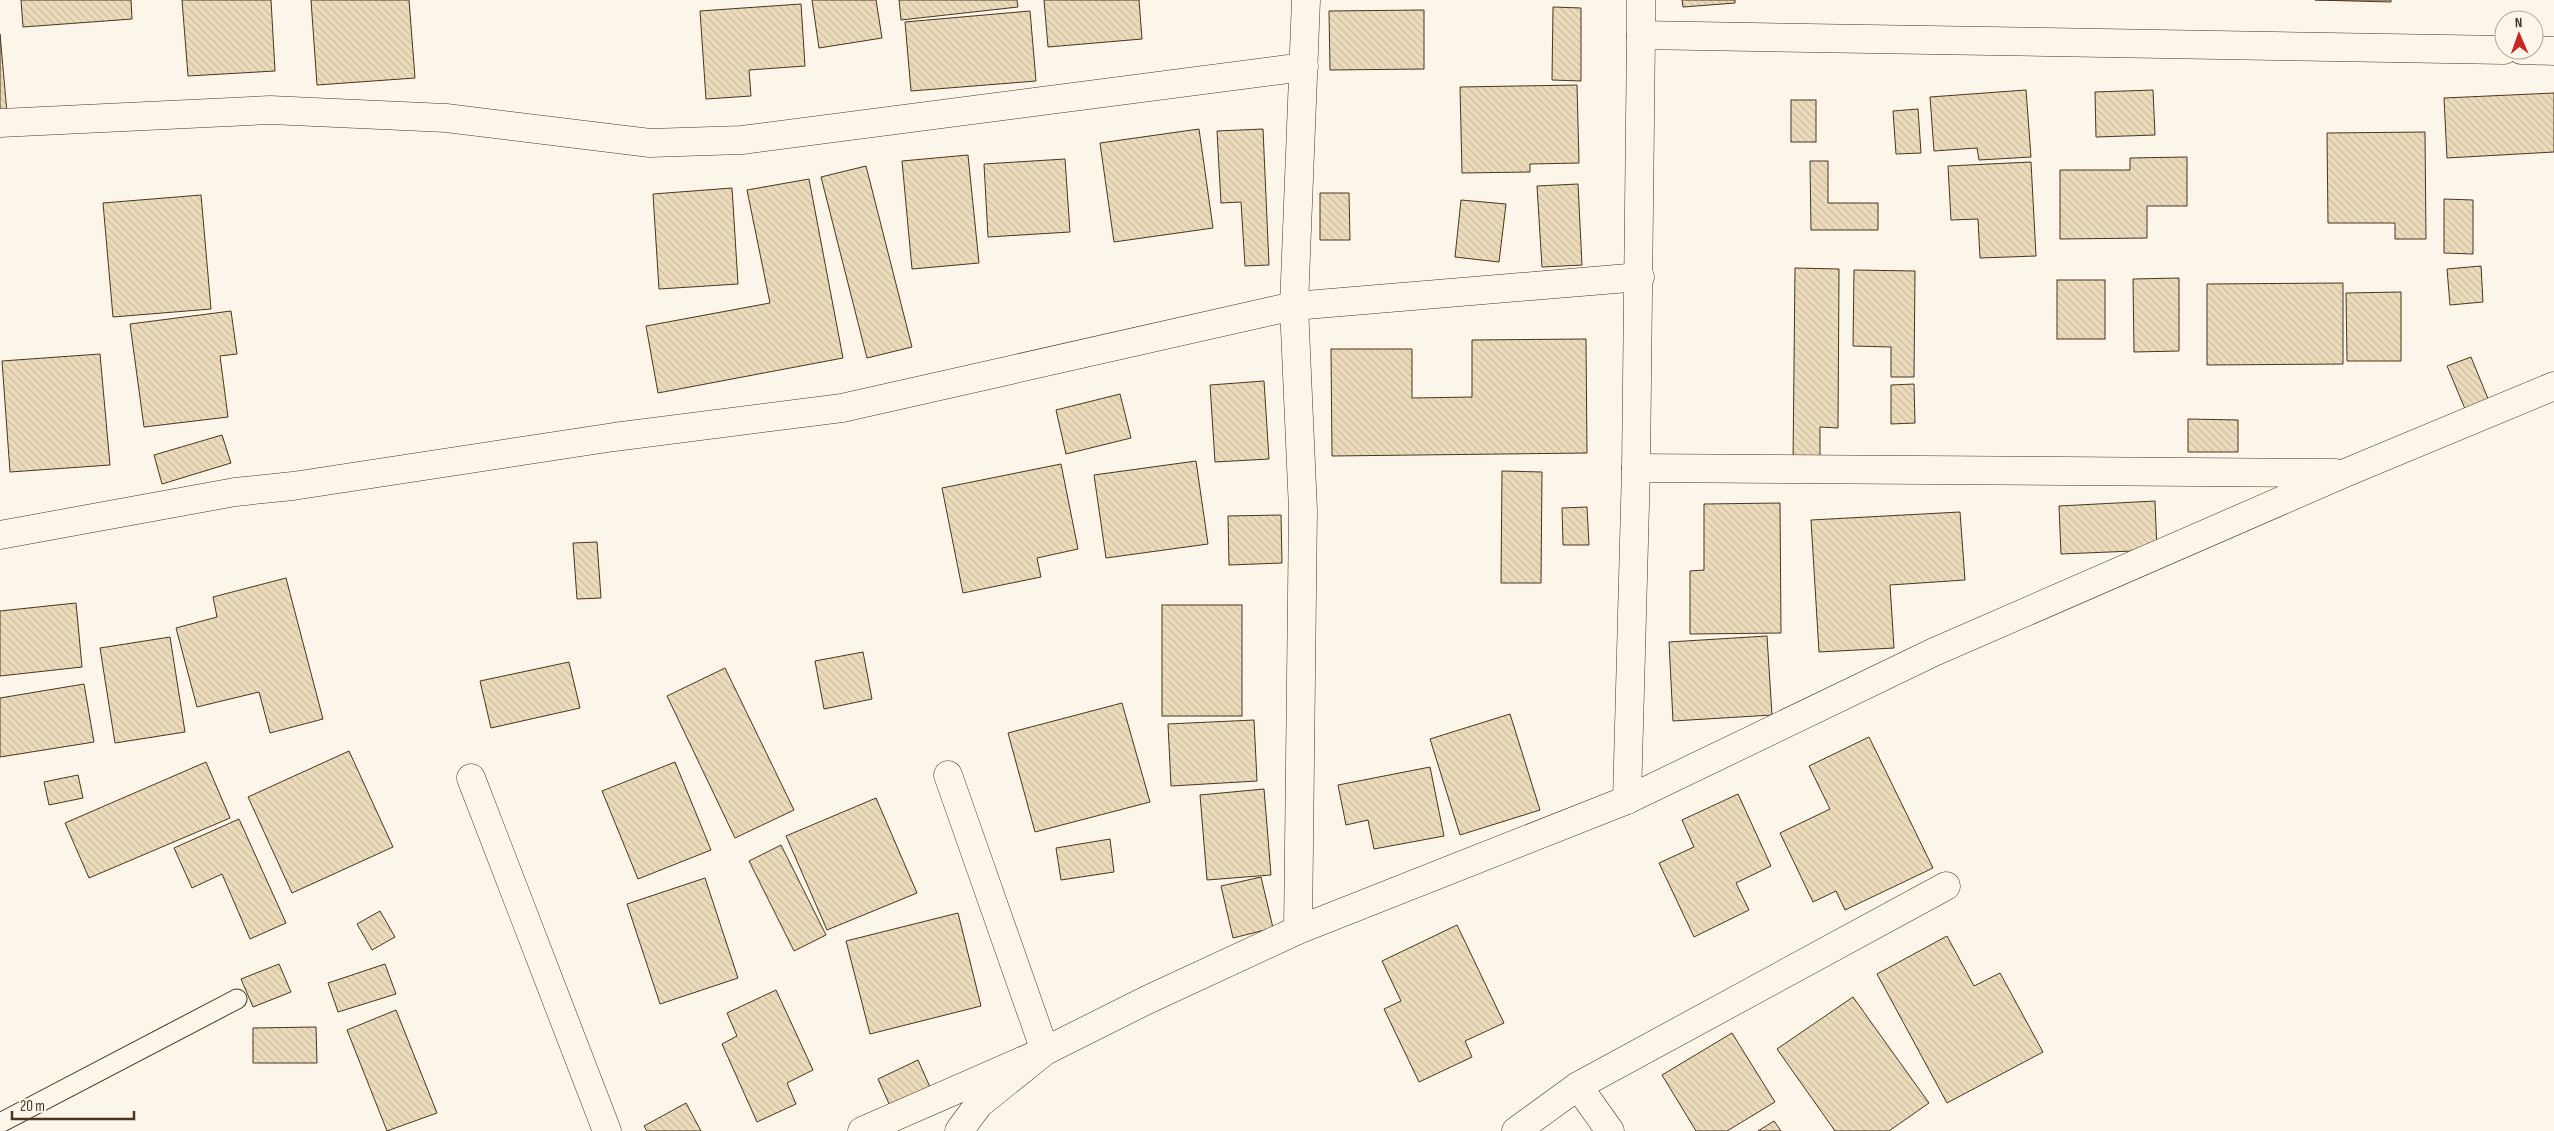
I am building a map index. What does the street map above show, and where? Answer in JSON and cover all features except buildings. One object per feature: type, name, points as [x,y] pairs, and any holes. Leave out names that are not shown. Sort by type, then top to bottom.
[{"type":"street","points":[[1298,930],[1304,510],[1294,306],[1306,0]]},
{"type":"street","points":[[1627,800],[1640,277],[1641,0]]},
{"type":"street","points":[[1641,35],[2494,50]]},
{"type":"street","points":[[0,123],[270,110],[446,118],[650,143],[742,140],[1304,67]]},
{"type":"street","points":[[0,535],[235,492],[293,486],[614,437],[842,408],[1294,306],[1640,277]]},
{"type":"street","points":[[862,1131],[1045,1051],[1298,930],[1627,800],[1934,652],[2345,473],[2554,386]]},
{"type":"street","points":[[1636,468],[2345,473]]},
{"type":"street","points":[[948,775],[1045,1051]]},
{"type":"street","points":[[471,778],[607,1131]]},
{"type":"street","points":[[1516,1131],[1578,1086],[1946,886]]},
{"type":"street","points":[[959,1131],[978,1104],[1045,1051]]},
{"type":"street","points":[[1578,1086],[1610,1131]]},
{"type":"lane","points":[[0,1123],[237,999]]}]
